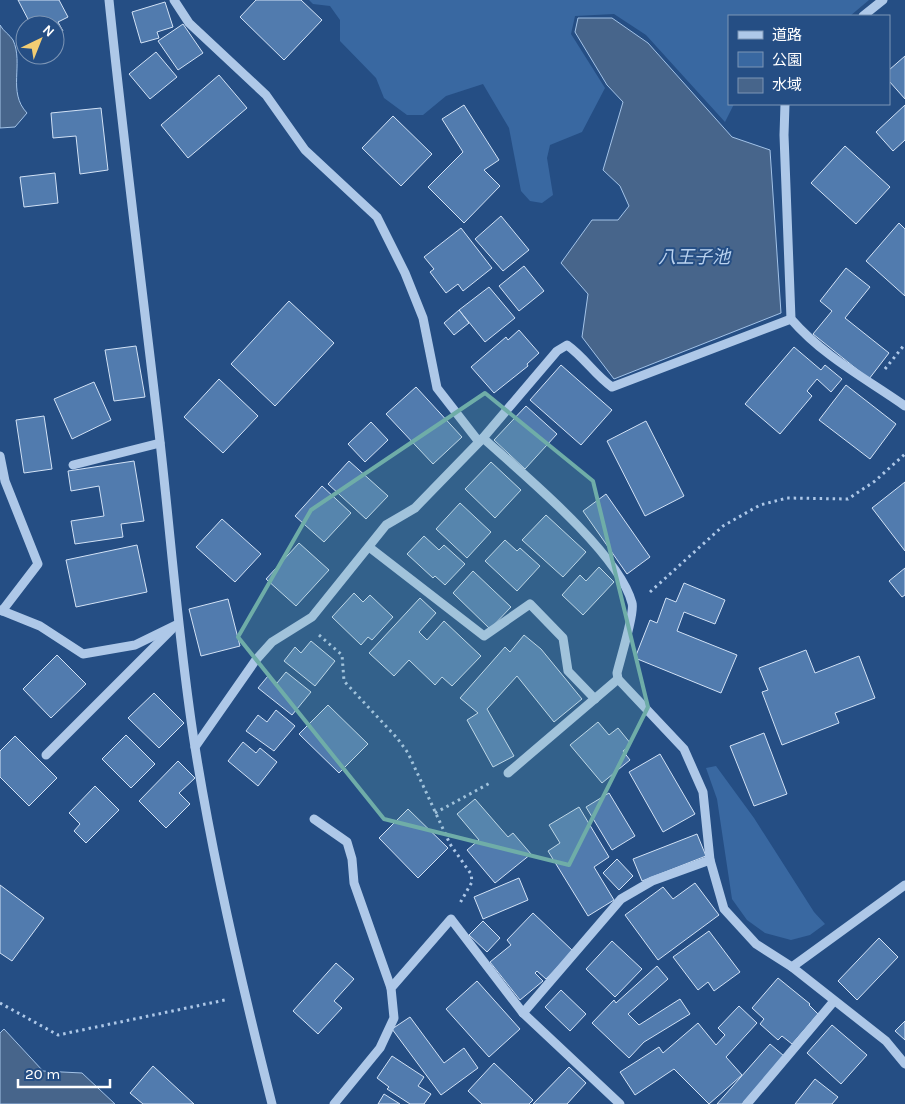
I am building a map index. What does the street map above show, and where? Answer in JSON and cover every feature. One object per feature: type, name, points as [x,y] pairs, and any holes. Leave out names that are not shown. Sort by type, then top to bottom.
[{"type":"street","points":[[109,0],[160,443],[178,624],[195,748],[245,996],[272,1104]]},
{"type":"street","points":[[174,0],[189,23],[266,95],[305,150],[377,218],[405,273],[423,318],[437,388],[481,440],[592,541],[621,576],[633,605],[617,673],[618,679],[684,750],[704,792],[710,860],[724,909],[756,944],[792,968],[886,1041],[905,1064]]},
{"type":"street","points":[[864,15],[883,0]]},
{"type":"street","points":[[785,105],[784,135],[791,319],[808,340],[874,383],[905,406]]},
{"type":"street","points":[[195,748],[254,661],[272,642],[312,617],[386,526],[414,508],[481,440],[557,351],[567,345],[575,350],[597,376],[612,387],[791,319]]},
{"type":"street","points":[[73,464],[160,443]]},
{"type":"street","points":[[0,456],[5,481],[38,564],[1,610],[40,626],[83,654],[135,645],[178,624]]},
{"type":"street","points":[[369,547],[484,636],[530,604],[563,638],[568,670],[595,699]]},
{"type":"street","points":[[46,756],[178,624]]},
{"type":"street","points":[[508,772],[618,679]]},
{"type":"street","points":[[314,819],[347,842],[352,859],[354,882],[391,988],[394,1018],[380,1048],[334,1104]]},
{"type":"street","points":[[523,1013],[621,899],[652,882],[710,860]]},
{"type":"street","points":[[792,968],[905,885]]},
{"type":"street","points":[[391,988],[451,918],[523,1013],[620,1104]]},
{"type":"street","points":[[747,1104],[834,1001]]},
{"type":"path","points":[[874,383],[905,344]]},
{"type":"path","points":[[633,605],[663,583],[723,526],[760,505],[787,498],[848,499],[875,481],[905,454]]},
{"type":"path","points":[[304,622],[342,655],[344,681],[397,738],[408,753],[450,844],[471,874],[472,882],[451,918]]},
{"type":"path","points":[[435,813],[508,772]]},
{"type":"path","points":[[0,1003],[58,1035],[245,996]]},
{"type":"highlighted area","points":[[485,393],[593,481],[648,707],[569,865],[384,819],[238,637],[311,510]]},
{"type":"green space","points":[[309,0],[869,0],[851,15],[728,15],[728,105],[734,105],[725,122],[646,35],[614,14],[575,16],[571,34],[605,88],[582,132],[550,145],[547,158],[553,195],[542,203],[530,201],[521,191],[509,128],[483,84],[446,96],[423,115],[407,115],[384,98],[376,78],[340,41],[340,20],[330,6],[313,4]]},
{"type":"green space","points":[[716,766],[754,818],[814,912],[825,924],[810,935],[791,940],[765,933],[747,920],[732,899],[717,799],[706,768]]},
{"type":"water","name":"八王子池","points":[[578,18],[612,18],[648,43],[732,137],[770,150],[781,313],[614,379],[582,337],[588,294],[561,263],[592,220],[618,220],[629,206],[620,186],[603,170],[623,102],[607,85],[575,32]]},
{"type":"water","points":[[0,25],[13,40],[15,46],[18,96],[21,105],[27,113],[15,127],[0,128]]},
{"type":"water","points":[[4,1029],[43,1071],[82,1073],[115,1104],[0,1104],[0,1033]]},
{"type":"building","points":[[18,0],[59,0],[68,17],[65,18],[65,15],[26,15]]},
{"type":"building","points":[[256,0],[301,0],[322,20],[284,60],[240,17]]},
{"type":"building","points":[[165,2],[173,27],[157,32],[159,38],[141,43],[132,12]]},
{"type":"building","points":[[183,24],[203,53],[178,70],[158,41]]},
{"type":"building","points":[[156,52],[177,77],[150,99],[129,74]]},
{"type":"building","points":[[905,56],[905,99],[890,82],[890,69]]},
{"type":"building","points":[[219,75],[247,108],[188,158],[161,125]]},
{"type":"building","points":[[464,105],[499,160],[484,170],[500,186],[464,223],[428,187],[463,152],[442,119]]},
{"type":"building","points":[[905,105],[905,140],[893,151],[876,132]]},
{"type":"building","points":[[101,108],[108,170],[80,174],[76,136],[53,138],[51,113]]},
{"type":"building","points":[[393,116],[432,154],[401,186],[362,148]]},
{"type":"building","points":[[845,146],[890,187],[856,224],[811,183]]},
{"type":"building","points":[[55,173],[58,203],[24,207],[20,177]]},
{"type":"building","points":[[501,216],[529,250],[503,271],[475,239]]},
{"type":"building","points":[[899,223],[905,229],[905,296],[866,261]]},
{"type":"building","points":[[461,228],[492,268],[463,291],[458,284],[446,293],[430,272],[434,269],[424,257]]},
{"type":"building","points":[[524,266],[544,291],[519,311],[499,286]]},
{"type":"building","points":[[846,268],[870,287],[845,318],[889,353],[869,379],[813,334],[832,311],[820,301]]},
{"type":"building","points":[[489,287],[515,318],[485,342],[459,310]]},
{"type":"building","points":[[289,301],[334,343],[275,406],[231,364]]},
{"type":"building","points":[[459,310],[469,323],[454,335],[444,323]]},
{"type":"building","points":[[519,330],[539,353],[527,364],[528,366],[494,393],[471,367],[506,337],[508,340]]},
{"type":"building","points":[[136,346],[145,397],[114,401],[105,350]]},
{"type":"building","points":[[794,347],[821,370],[825,365],[842,379],[831,392],[817,379],[807,391],[812,396],[780,434],[745,404]]},
{"type":"building","points":[[561,365],[612,410],[581,445],[530,400]]},
{"type":"building","points":[[219,379],[258,416],[223,453],[184,417]]},
{"type":"building","points":[[94,382],[111,420],[72,439],[54,399]]},
{"type":"building","points":[[846,385],[896,424],[870,459],[819,420]]},
{"type":"building","points":[[416,387],[462,437],[433,464],[386,414]]},
{"type":"building","points":[[526,406],[557,434],[525,469],[494,440]]},
{"type":"building","points":[[44,416],[52,469],[24,473],[16,420]]},
{"type":"building","points":[[646,421],[684,496],[645,516],[607,441]]},
{"type":"building","points":[[371,422],[388,440],[365,462],[348,444]]},
{"type":"building","points":[[134,461],[144,521],[121,524],[123,537],[75,544],[71,521],[104,516],[99,486],[71,491],[68,471]]},
{"type":"building","points":[[349,461],[388,496],[366,519],[328,484]]},
{"type":"building","points":[[491,462],[521,490],[495,518],[465,489]]},
{"type":"building","points":[[905,482],[905,551],[872,508]]},
{"type":"building","points":[[322,486],[351,513],[324,542],[295,516]]},
{"type":"building","points":[[606,494],[650,557],[627,574],[583,511]]},
{"type":"building","points":[[460,503],[491,532],[467,558],[436,529]]},
{"type":"building","points":[[546,515],[586,552],[563,577],[522,540]]},
{"type":"building","points":[[222,519],[261,554],[235,582],[196,547]]},
{"type":"building","points":[[424,536],[439,550],[444,545],[465,564],[445,585],[435,576],[433,578],[407,554]]},
{"type":"building","points":[[505,540],[517,551],[520,548],[540,566],[517,591],[485,561]]},
{"type":"building","points":[[299,543],[329,570],[296,606],[266,579]]},
{"type":"building","points":[[137,545],[147,592],[76,607],[66,560]]},
{"type":"building","points":[[599,567],[614,582],[583,615],[562,595],[580,575],[586,581]]},
{"type":"building","points":[[905,568],[905,595],[902,597],[889,581]]},
{"type":"building","points":[[473,571],[511,607],[490,629],[453,593]]},
{"type":"building","points":[[684,583],[725,600],[715,624],[684,612],[677,631],[737,655],[721,693],[635,658],[650,620],[657,623],[666,598],[676,602]]},
{"type":"building","points":[[354,593],[363,602],[370,595],[393,617],[372,640],[368,637],[361,645],[332,617]]},
{"type":"building","points":[[420,598],[436,613],[419,632],[427,640],[444,621],[481,656],[452,686],[442,677],[435,685],[409,660],[394,676],[369,653]]},
{"type":"building","points":[[228,599],[240,646],[201,656],[189,609]]},
{"type":"building","points":[[524,635],[541,649],[582,699],[554,722],[517,676],[487,709],[514,756],[493,767],[467,720],[478,713],[460,698],[505,647],[510,652]]},
{"type":"building","points":[[311,641],[335,661],[315,686],[284,661],[295,647],[301,653]]},
{"type":"building","points":[[806,650],[815,673],[859,656],[875,698],[835,713],[839,723],[782,745],[762,692],[768,690],[759,668]]},
{"type":"building","points":[[57,655],[86,684],[51,718],[23,689]]},
{"type":"building","points":[[286,672],[311,692],[292,715],[258,688],[268,676],[277,683]]},
{"type":"building","points":[[154,693],[184,723],[159,748],[128,718]]},
{"type":"building","points":[[328,705],[368,744],[339,773],[299,734]]},
{"type":"building","points":[[276,710],[295,726],[274,751],[246,731],[258,715],[267,722]]},
{"type":"building","points":[[598,722],[609,735],[618,728],[631,744],[623,751],[630,760],[602,783],[570,745]]},
{"type":"building","points":[[764,733],[787,794],[754,806],[730,746]]},
{"type":"building","points":[[126,735],[155,764],[131,788],[102,759]]},
{"type":"building","points":[[15,736],[57,778],[29,806],[0,777],[0,751]]},
{"type":"building","points":[[243,742],[256,753],[260,748],[277,762],[258,786],[228,761]]},
{"type":"building","points":[[660,754],[695,814],[663,832],[629,772]]},
{"type":"building","points":[[178,761],[195,778],[179,793],[190,804],[166,828],[139,801]]},
{"type":"building","points":[[95,786],[119,810],[86,843],[74,831],[80,824],[69,813]]},
{"type":"building","points":[[609,793],[635,836],[612,850],[586,807]]},
{"type":"building","points":[[475,799],[508,837],[513,833],[531,854],[495,883],[467,850],[479,840],[457,814]]},
{"type":"building","points":[[579,807],[609,857],[594,867],[614,900],[588,916],[548,851],[560,843],[549,825]]},
{"type":"building","points":[[408,809],[448,848],[418,878],[379,838]]},
{"type":"building","points":[[697,834],[706,856],[642,881],[633,859]]},
{"type":"building","points":[[617,859],[633,876],[619,890],[603,873]]},
{"type":"building","points":[[519,878],[528,900],[483,919],[474,897]]},
{"type":"building","points":[[695,883],[719,915],[658,960],[625,915],[663,887],[673,899]]},
{"type":"building","points":[[0,885],[44,918],[12,961],[0,953]]},
{"type":"building","points":[[533,913],[573,951],[546,979],[537,971],[535,973],[543,981],[520,1000],[490,962],[511,945],[507,940]]},
{"type":"building","points":[[483,921],[500,938],[487,952],[469,935]]},
{"type":"building","points":[[709,931],[740,972],[714,991],[708,982],[698,990],[673,957]]},
{"type":"building","points":[[879,938],[898,957],[857,1000],[838,981]]},
{"type":"building","points":[[612,941],[642,969],[615,997],[586,969]]},
{"type":"building","points":[[336,963],[354,979],[334,1001],[342,1008],[318,1034],[293,1011]]},
{"type":"building","points":[[657,966],[668,979],[628,1014],[639,1025],[680,999],[690,1014],[644,1042],[629,1058],[592,1023],[614,1000],[616,1003]]},
{"type":"building","points":[[778,978],[810,1004],[818,1014],[792,1044],[782,1036],[778,1040],[760,1024],[764,1019],[752,1008]]},
{"type":"building","points":[[477,981],[520,1029],[489,1057],[446,1009]]},
{"type":"building","points":[[561,990],[586,1014],[570,1031],[545,1007]]},
{"type":"building","points":[[739,1006],[757,1023],[726,1057],[742,1075],[709,1104],[674,1069],[635,1095],[620,1072],[659,1047],[663,1053],[698,1023],[716,1045],[725,1035],[718,1028]]},
{"type":"building","points":[[410,1017],[444,1063],[464,1048],[478,1068],[441,1095],[392,1029]]},
{"type":"building","points":[[905,1021],[905,1040],[895,1031]]},
{"type":"building","points":[[832,1025],[867,1055],[841,1084],[807,1053]]},
{"type":"building","points":[[770,1044],[784,1056],[742,1104],[717,1104]]},
{"type":"building","points":[[392,1056],[424,1077],[418,1086],[431,1094],[424,1104],[410,1104],[387,1089],[389,1087],[377,1078]]},
{"type":"building","points":[[494,1063],[533,1100],[529,1104],[482,1104],[468,1091]]},
{"type":"building","points":[[153,1066],[194,1104],[143,1104],[130,1093]]},
{"type":"building","points":[[569,1067],[586,1083],[567,1104],[533,1104]]},
{"type":"building","points":[[815,1079],[838,1097],[832,1104],[795,1104]]},
{"type":"building","points":[[384,1094],[400,1104],[378,1104]]}]
